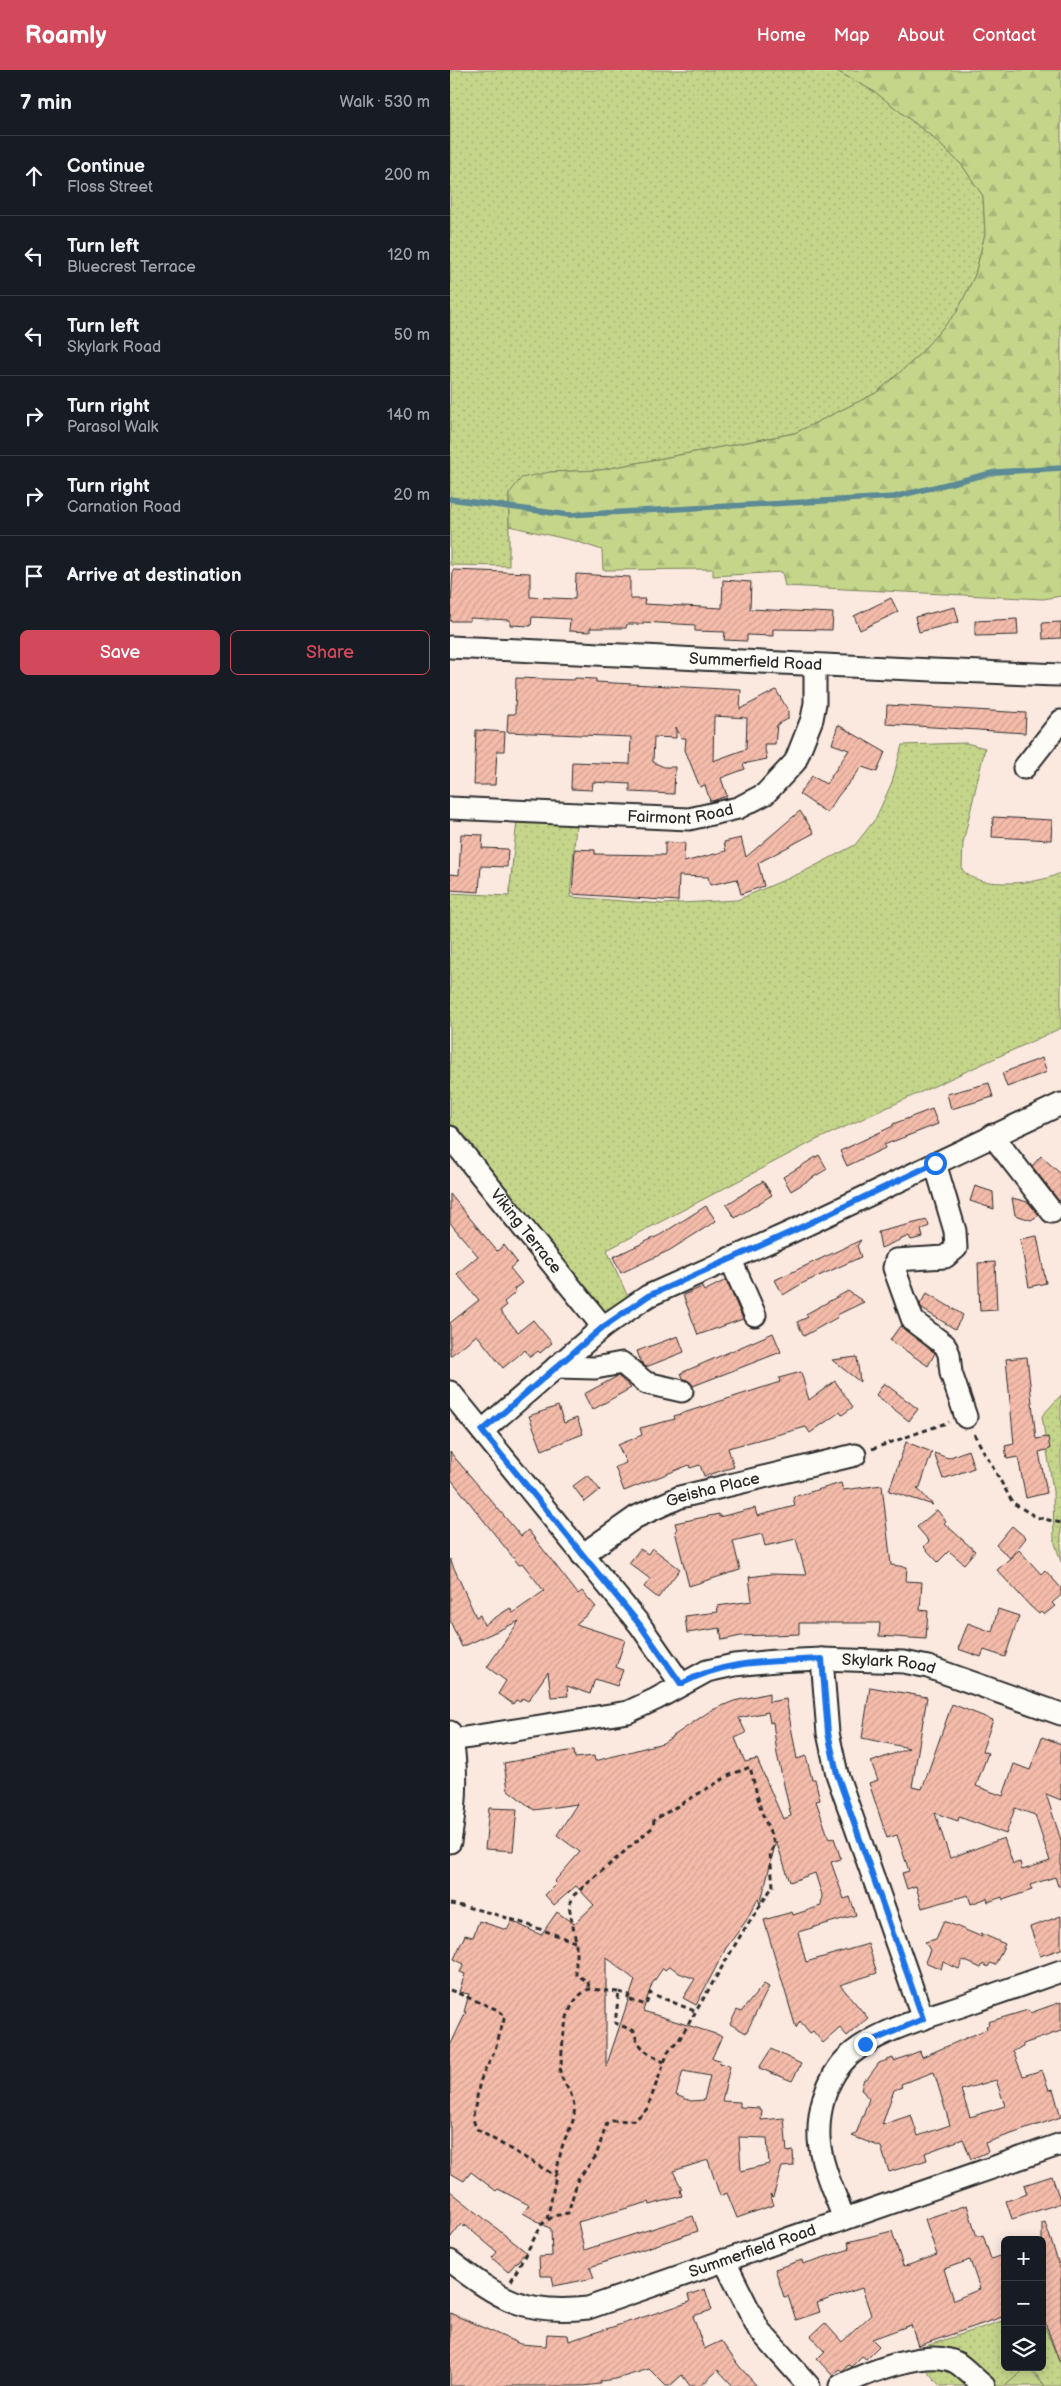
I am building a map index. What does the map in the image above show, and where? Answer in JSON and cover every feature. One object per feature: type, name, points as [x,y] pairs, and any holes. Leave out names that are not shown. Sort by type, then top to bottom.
[{"type":"street","name":"Summerfield Road","points":[[450,647],[815,666],[1061,675]]},
{"type":"street","name":"Fairmont Road","points":[[450,808],[689,819],[738,808],[765,794],[795,762],[812,719],[815,703],[815,666]]},
{"type":"street","points":[[1024,768],[1061,721]]},
{"type":"street","points":[[482,1431],[603,1327],[648,1296],[791,1232],[992,1135],[1056,1113]]},
{"type":"street","points":[[992,1135],[1052,1212]]},
{"type":"street","name":"Viking Terrace","points":[[450,1137],[603,1327]]},
{"type":"street","points":[[935,1163],[955,1230],[956,1248],[945,1257],[896,1260],[894,1268],[912,1320],[945,1345],[949,1354],[951,1372],[966,1417]]},
{"type":"street","points":[[730,1258],[755,1315]]},
{"type":"street","points":[[556,1367],[595,1368],[622,1362],[646,1383],[682,1390]]},
{"type":"street","points":[[450,1392],[640,1625],[681,1684]]},
{"type":"street","name":"Geisha Place","points":[[582,1555],[636,1517],[680,1497],[855,1455]]},
{"type":"street","points":[[822,1659],[828,1733],[837,1774],[923,2019]]},
{"type":"street","name":"Skylark Road","points":[[451,1736],[628,1712],[656,1700],[681,1684],[708,1671],[734,1665],[822,1659],[904,1662],[928,1668],[1061,1714]]},
{"type":"street","points":[[450,1842],[455,1793],[451,1736]]},
{"type":"street","points":[[844,2219],[823,2160],[819,2141],[820,2110],[826,2092],[840,2066],[858,2050],[889,2033],[923,2019],[1061,1971]]},
{"type":"street","name":"Summerfield Road","points":[[450,2261],[488,2290],[529,2307],[547,2310],[588,2308],[1061,2144]]},
{"type":"street","points":[[724,2260],[759,2330],[809,2386]]},
{"type":"street","points":[[840,2386],[876,2370],[905,2362],[944,2359],[956,2363],[984,2386]]},
{"type":"path","points":[[855,1455],[966,1417],[985,1457],[1014,1503],[1036,1517],[1061,1523]]},
{"type":"path","points":[[503,2297],[542,2224],[547,2219],[568,2213],[578,2178],[596,2156],[608,2123],[612,2121],[636,2120],[647,2109],[668,2052],[679,2040],[697,2012],[721,1968],[773,1886],[770,1853],[775,1846],[762,1810],[750,1767],[730,1775],[654,1820],[653,1827],[574,1895],[569,1906],[576,1942],[576,1974],[588,1982],[589,1989]]},
{"type":"path","points":[[450,1904],[469,1907],[520,1922],[576,1942]]},
{"type":"path","points":[[547,2219],[562,2146],[573,2124],[575,2109],[570,2090],[561,2078],[560,2072],[565,2027],[572,2004],[577,1997],[589,1989],[619,1992],[629,1995],[627,2000],[646,2005],[650,1993],[697,2012]]},
{"type":"path","points":[[450,1990],[498,2010],[504,2016],[492,2056],[478,2086],[472,2114],[473,2122],[478,2130],[556,2176]]},
{"type":"path","points":[[619,1992],[615,2023],[634,2031],[636,2039],[647,2053],[664,2062]]},
{"type":"green space","points":[[450,70],[835,70],[875,92],[931,136],[962,165],[983,196],[985,234],[975,275],[957,312],[914,360],[876,393],[795,433],[600,470],[550,472],[509,494],[509,566],[450,565]]},
{"type":"green space","points":[[835,70],[1061,70],[1061,596],[1043,599],[785,586],[782,572],[713,576],[713,569],[603,570],[602,550],[575,541],[509,526],[509,494],[521,478],[550,472],[600,470],[795,433],[876,393],[914,360],[957,312],[975,275],[985,234],[983,196],[962,165],[931,136],[875,92]]},
{"type":"green space","points":[[966,743],[985,748],[963,843],[962,869],[971,877],[979,880],[1003,883],[1043,879],[1061,872],[1061,1028],[814,1141],[607,1250],[631,1304],[603,1326],[450,1135],[450,893],[509,896],[517,820],[576,825],[570,897],[663,904],[737,900],[803,872],[855,845],[876,818],[892,782],[902,745]]},
{"type":"green space","points":[[1061,1395],[1061,1562],[1054,1540],[1053,1491],[1042,1416]]},
{"type":"green space","points":[[1001,2321],[1001,2371],[1022,2371],[1005,2386],[940,2386],[924,2367],[920,2348]]},
{"type":"green space","points":[[1046,2330],[1061,2366],[1061,2386],[1045,2386],[1033,2371],[1046,2371]]},
{"type":"green space","points":[[1022,2371],[1031,2371],[1045,2386],[1005,2386]]},
{"type":"building","points":[[453,570],[530,573],[530,597],[575,599],[576,574],[630,577],[630,599],[645,599],[644,604],[722,608],[723,580],[751,582],[750,609],[833,613],[832,630],[773,629],[773,636],[747,635],[747,641],[724,640],[725,632],[695,631],[695,625],[643,622],[643,624],[627,624],[626,628],[590,628],[590,632],[569,631],[570,619],[532,617],[531,626],[510,625],[510,620],[470,618],[470,621],[450,621]]},
{"type":"building","points":[[891,598],[898,612],[860,630],[854,616]]},
{"type":"building","points":[[955,607],[959,622],[919,632],[915,617]]},
{"type":"building","points":[[1017,619],[1018,635],[975,636],[975,621]]},
{"type":"building","points":[[1061,622],[1061,638],[1043,639],[1042,623]]},
{"type":"building","points":[[516,678],[574,680],[575,678],[596,679],[596,682],[741,690],[740,709],[776,690],[788,710],[788,719],[777,725],[775,744],[764,744],[767,759],[743,764],[745,769],[721,778],[727,796],[710,801],[705,785],[700,787],[685,750],[686,738],[681,738],[676,727],[676,738],[654,737],[653,762],[664,767],[675,767],[674,794],[630,792],[630,784],[593,782],[592,790],[571,789],[572,762],[630,764],[631,737],[507,732],[508,714],[515,714]],"holes":[[[714,716],[747,718],[746,749],[713,761]]]},
{"type":"building","points":[[887,705],[1026,713],[1025,733],[886,724]]},
{"type":"building","points":[[838,725],[885,752],[877,772],[862,767],[838,796],[827,813],[799,794],[812,776],[826,784],[849,750],[832,744]]},
{"type":"building","points":[[476,730],[505,732],[504,751],[497,751],[495,785],[474,785]]},
{"type":"building","points":[[800,811],[814,833],[758,863],[764,886],[741,894],[737,879],[710,885],[708,877],[679,876],[678,901],[572,894],[575,849],[595,850],[595,854],[665,855],[665,842],[685,843],[684,862],[726,851],[724,842],[741,838],[746,857]]},
{"type":"building","points":[[993,817],[1052,820],[1051,840],[992,837]]},
{"type":"building","points":[[461,834],[483,835],[482,848],[508,849],[507,867],[481,866],[479,892],[450,890],[450,874],[459,875]]},
{"type":"building","points":[[1042,1058],[1047,1072],[1007,1087],[1002,1073]]},
{"type":"building","points":[[989,1083],[993,1097],[951,1109],[947,1094]]},
{"type":"building","points":[[932,1109],[938,1124],[884,1145],[885,1148],[847,1166],[840,1151],[893,1126],[893,1124]]},
{"type":"building","points":[[819,1155],[827,1169],[791,1191],[783,1177]]},
{"type":"building","points":[[1041,1156],[1061,1174],[1061,1199],[1059,1201],[1032,1166]]},
{"type":"building","points":[[763,1181],[772,1195],[735,1218],[726,1205]]},
{"type":"building","points":[[975,1186],[993,1192],[994,1209],[970,1201]]},
{"type":"building","points":[[450,1194],[497,1251],[504,1245],[517,1262],[510,1268],[522,1283],[514,1289],[516,1292],[504,1302],[506,1306],[500,1311],[518,1332],[533,1320],[552,1343],[540,1353],[538,1351],[530,1357],[525,1350],[503,1368],[477,1335],[450,1356],[450,1323],[479,1300],[457,1274],[478,1256],[450,1223]]},
{"type":"building","points":[[1012,1198],[1028,1202],[1039,1215],[1031,1220],[1015,1215]]},
{"type":"building","points":[[706,1206],[716,1221],[670,1250],[621,1273],[613,1257],[660,1235]]},
{"type":"building","points":[[927,1220],[929,1226],[921,1230],[923,1237],[911,1240],[909,1236],[881,1248],[878,1232]]},
{"type":"building","points":[[1037,1236],[1046,1283],[1029,1287],[1020,1239]]},
{"type":"building","points":[[861,1240],[857,1246],[861,1257],[803,1283],[783,1295],[775,1280]]},
{"type":"building","points":[[995,1262],[997,1310],[980,1311],[978,1263]]},
{"type":"building","points":[[726,1280],[743,1319],[698,1335],[683,1295],[702,1287],[704,1291]]},
{"type":"building","points":[[848,1291],[864,1302],[837,1315],[838,1317],[804,1336],[797,1322],[808,1317],[806,1314]]},
{"type":"building","points":[[927,1293],[963,1315],[955,1329],[922,1309],[920,1304]]},
{"type":"building","points":[[900,1326],[935,1353],[928,1366],[890,1340]]},
{"type":"building","points":[[773,1333],[781,1352],[693,1386],[683,1378],[681,1373]]},
{"type":"building","points":[[678,1336],[684,1352],[646,1367],[641,1362],[637,1351]]},
{"type":"building","points":[[857,1357],[860,1382],[832,1360]]},
{"type":"building","points":[[1027,1357],[1036,1439],[1048,1437],[1050,1449],[1039,1452],[1047,1493],[1026,1498],[1018,1457],[1007,1459],[1005,1446],[1014,1444],[1006,1359]]},
{"type":"building","points":[[801,1372],[809,1400],[835,1381],[853,1407],[842,1415],[840,1412],[810,1433],[806,1427],[728,1448],[734,1467],[704,1476],[700,1465],[690,1468],[689,1465],[624,1491],[615,1467],[626,1463],[618,1445],[642,1435],[640,1428],[675,1419],[674,1416],[780,1382],[779,1378]]},
{"type":"building","points":[[618,1376],[631,1388],[592,1410],[584,1394]]},
{"type":"building","points":[[884,1383],[918,1409],[909,1421],[876,1395]]},
{"type":"building","points":[[558,1406],[564,1423],[577,1418],[583,1434],[542,1450],[529,1416]]},
{"type":"building","points":[[906,1442],[932,1452],[920,1487],[917,1488],[933,1505],[889,1491]]},
{"type":"building","points":[[968,1450],[974,1468],[943,1479],[934,1453],[948,1458]]},
{"type":"building","points":[[450,1452],[521,1536],[528,1530],[578,1594],[582,1591],[596,1607],[576,1624],[625,1640],[616,1667],[623,1670],[617,1686],[595,1679],[590,1694],[567,1686],[568,1696],[551,1697],[548,1672],[528,1701],[522,1698],[520,1702],[516,1700],[513,1704],[498,1694],[506,1681],[487,1667],[519,1621],[462,1647],[450,1621],[450,1559],[476,1617],[480,1615],[484,1625],[510,1608],[513,1613],[544,1591],[522,1563],[519,1565],[450,1478]]},
{"type":"building","points":[[588,1475],[600,1490],[585,1502],[573,1486]]},
{"type":"building","points":[[841,1483],[843,1490],[882,1485],[891,1565],[907,1567],[906,1581],[922,1582],[920,1610],[928,1611],[926,1639],[879,1636],[880,1623],[799,1623],[799,1634],[741,1636],[722,1640],[720,1628],[687,1633],[685,1616],[718,1612],[717,1606],[752,1601],[749,1577],[771,1574],[806,1575],[796,1539],[765,1546],[762,1534],[733,1541],[740,1570],[689,1586],[675,1531],[677,1530],[675,1523],[719,1514],[719,1517],[755,1508],[757,1516],[795,1506],[793,1497]]},
{"type":"building","points":[[937,1510],[946,1521],[944,1523],[975,1551],[964,1564],[949,1551],[938,1562],[924,1547],[929,1541],[917,1527]]},
{"type":"building","points":[[1012,1526],[1026,1538],[1010,1558],[996,1545]]},
{"type":"building","points":[[652,1548],[680,1569],[658,1598],[644,1587],[650,1579],[629,1563],[640,1549],[648,1554]]},
{"type":"building","points":[[1019,1550],[1041,1574],[1045,1570],[1061,1588],[1061,1595],[1052,1603],[1055,1606],[1044,1615],[1041,1612],[1039,1614],[1030,1606],[997,1570]]},
{"type":"building","points":[[998,1609],[1019,1616],[1005,1657],[984,1650],[981,1657],[958,1649],[968,1623],[992,1632]]},
{"type":"building","points":[[870,1687],[927,1697],[912,1787],[922,1789],[952,1704],[993,1720],[982,1751],[988,1753],[976,1786],[1003,1796],[1014,1764],[1030,1770],[1042,1737],[1061,1744],[1061,1800],[1046,1794],[1061,1840],[1061,1886],[1058,1886],[1055,1877],[1030,1885],[1032,1890],[1003,1900],[1002,1897],[988,1902],[987,1898],[971,1904],[968,1895],[922,1908],[916,1886],[907,1889],[902,1873],[909,1871],[897,1835],[887,1838],[869,1783],[878,1780],[871,1762],[909,1748],[862,1738]],"holes":[[[1015,1808],[1035,1815],[1050,1861],[1022,1870],[1020,1862],[1013,1864],[1004,1838],[950,1858],[935,1813],[958,1821],[959,1817],[1006,1834]]]},
{"type":"building","points":[[769,1693],[769,1702],[786,1699],[797,1759],[806,1756],[812,1779],[815,1779],[820,1800],[816,1801],[829,1839],[834,1838],[841,1859],[831,1862],[844,1899],[850,1897],[856,1915],[798,1932],[806,1962],[868,1944],[877,1973],[840,1985],[868,2018],[847,2036],[840,2028],[823,2043],[813,2031],[810,2033],[800,2021],[796,2028],[764,1920],[792,1912],[793,1915],[821,1906],[822,1895],[815,1873],[790,1882],[776,1841],[760,1905],[758,1898],[746,1921],[726,1948],[696,2005],[683,1998],[695,1979],[679,1973],[670,1966],[665,1970],[663,1968],[652,1984],[643,2011],[722,2036],[712,2058],[720,2060],[719,2063],[730,2066],[722,2101],[740,2102],[740,2107],[759,2108],[762,2111],[761,2120],[784,2118],[787,2152],[793,2151],[794,2166],[782,2167],[773,2197],[770,2194],[774,2205],[737,2218],[727,2193],[720,2196],[708,2160],[673,2171],[682,2189],[680,2190],[682,2196],[650,2205],[649,2202],[578,2222],[584,2250],[693,2216],[698,2231],[590,2267],[594,2278],[554,2286],[552,2276],[540,2276],[539,2257],[552,2256],[551,2229],[523,2213],[529,2205],[498,2189],[496,2191],[471,2172],[464,2181],[450,2173],[450,2046],[466,2012],[464,2012],[469,1994],[459,1992],[465,1974],[460,1972],[464,1964],[454,1959],[465,1935],[473,1937],[479,1921],[507,1930],[512,1921],[541,1935],[557,1912],[574,1924],[594,1905],[576,1886],[554,1905],[545,1895],[556,1884],[554,1882],[580,1852],[557,1835],[577,1804],[534,1810],[508,1790],[504,1763],[574,1750],[575,1758],[594,1756],[595,1761],[663,1743],[710,1711],[734,1701]],"holes":[[[768,1712],[770,1723],[773,1722],[777,1754],[791,1816],[783,1819],[757,1759],[745,1762],[735,1738],[746,1733],[739,1718]],[[606,1957],[635,1980],[606,2067]],[[683,2071],[710,2076],[704,2100],[691,2101],[676,2095]],[[739,2137],[767,2138],[769,2164],[741,2171]]]},
{"type":"building","points":[[489,1808],[517,1809],[513,1851],[485,1849]]},
{"type":"building","points":[[1061,1916],[1061,1949],[1040,1956],[1030,1927]]},
{"type":"building","points":[[944,1921],[982,1937],[980,1933],[1005,1944],[995,1965],[990,1963],[988,1967],[983,1964],[981,1968],[963,1960],[959,1969],[943,1962],[941,1969],[925,1962],[930,1950],[925,1942],[936,1939]]},
{"type":"building","points":[[764,1984],[769,1987],[746,2033],[730,2024],[737,2010],[741,2012]]},
{"type":"building","points":[[1061,2002],[1061,2031],[1023,2044],[1023,2047],[1013,2051],[1023,2076],[1042,2070],[1049,2090],[1053,2089],[1061,2117],[985,2143],[988,2152],[971,2159],[963,2139],[925,2153],[927,2160],[889,2172],[881,2147],[852,2136],[856,2134],[869,2099],[861,2089],[864,2079],[867,2079],[879,2063],[893,2058],[894,2061],[920,2051],[922,2057],[987,2029],[988,2022],[1028,2010],[1030,2013]],"holes":[[[934,2072],[950,2125],[918,2136],[911,2115],[882,2125],[894,2090],[902,2087],[901,2084]],[[996,2080],[1005,2106],[970,2117],[961,2090]]]},
{"type":"building","points":[[771,2049],[801,2064],[792,2081],[759,2068]]},
{"type":"building","points":[[1052,2176],[1061,2203],[1012,2219],[1006,2201],[1027,2194],[1024,2185]]},
{"type":"building","points":[[450,2191],[526,2252],[508,2272],[492,2258],[497,2252],[465,2225],[464,2227],[461,2224],[450,2238]]},
{"type":"building","points":[[967,2205],[977,2237],[983,2235],[991,2259],[1001,2255],[1001,2317],[918,2346],[911,2325],[872,2339],[879,2346],[866,2359],[862,2356],[851,2367],[849,2365],[842,2371],[839,2369],[832,2375],[817,2359],[825,2351],[811,2336],[825,2323],[842,2342],[871,2315],[862,2288],[817,2303],[820,2312],[796,2320],[788,2296],[784,2297],[775,2269],[802,2260],[803,2264],[850,2249],[848,2242],[892,2231],[903,2266],[937,2255],[925,2219]],"holes":[[[970,2260],[980,2289],[954,2300],[944,2269]]]},
{"type":"building","points":[[1045,2222],[1061,2271],[1061,2361],[1059,2361],[1046,2325],[1046,2236],[1042,2236],[1042,2223]]},
{"type":"building","points":[[705,2289],[712,2310],[693,2316],[704,2349],[721,2341],[739,2366],[757,2386],[733,2386],[718,2370],[701,2386],[690,2386],[682,2375],[670,2386],[666,2386],[649,2369],[616,2379],[600,2381],[600,2384],[583,2386],[450,2386],[450,2313],[520,2344],[546,2346],[547,2334],[568,2335],[569,2341],[690,2302],[688,2295]]},
{"type":"waterway","points":[[450,499],[569,515],[894,497],[996,472],[1061,468]]},
{"type":"route","points":[[865,2044],[923,2019],[837,1774],[828,1733],[822,1659],[776,1660],[720,1667],[697,1675],[681,1684],[640,1625],[482,1431],[603,1327],[648,1296],[791,1232],[935,1163]]}]
